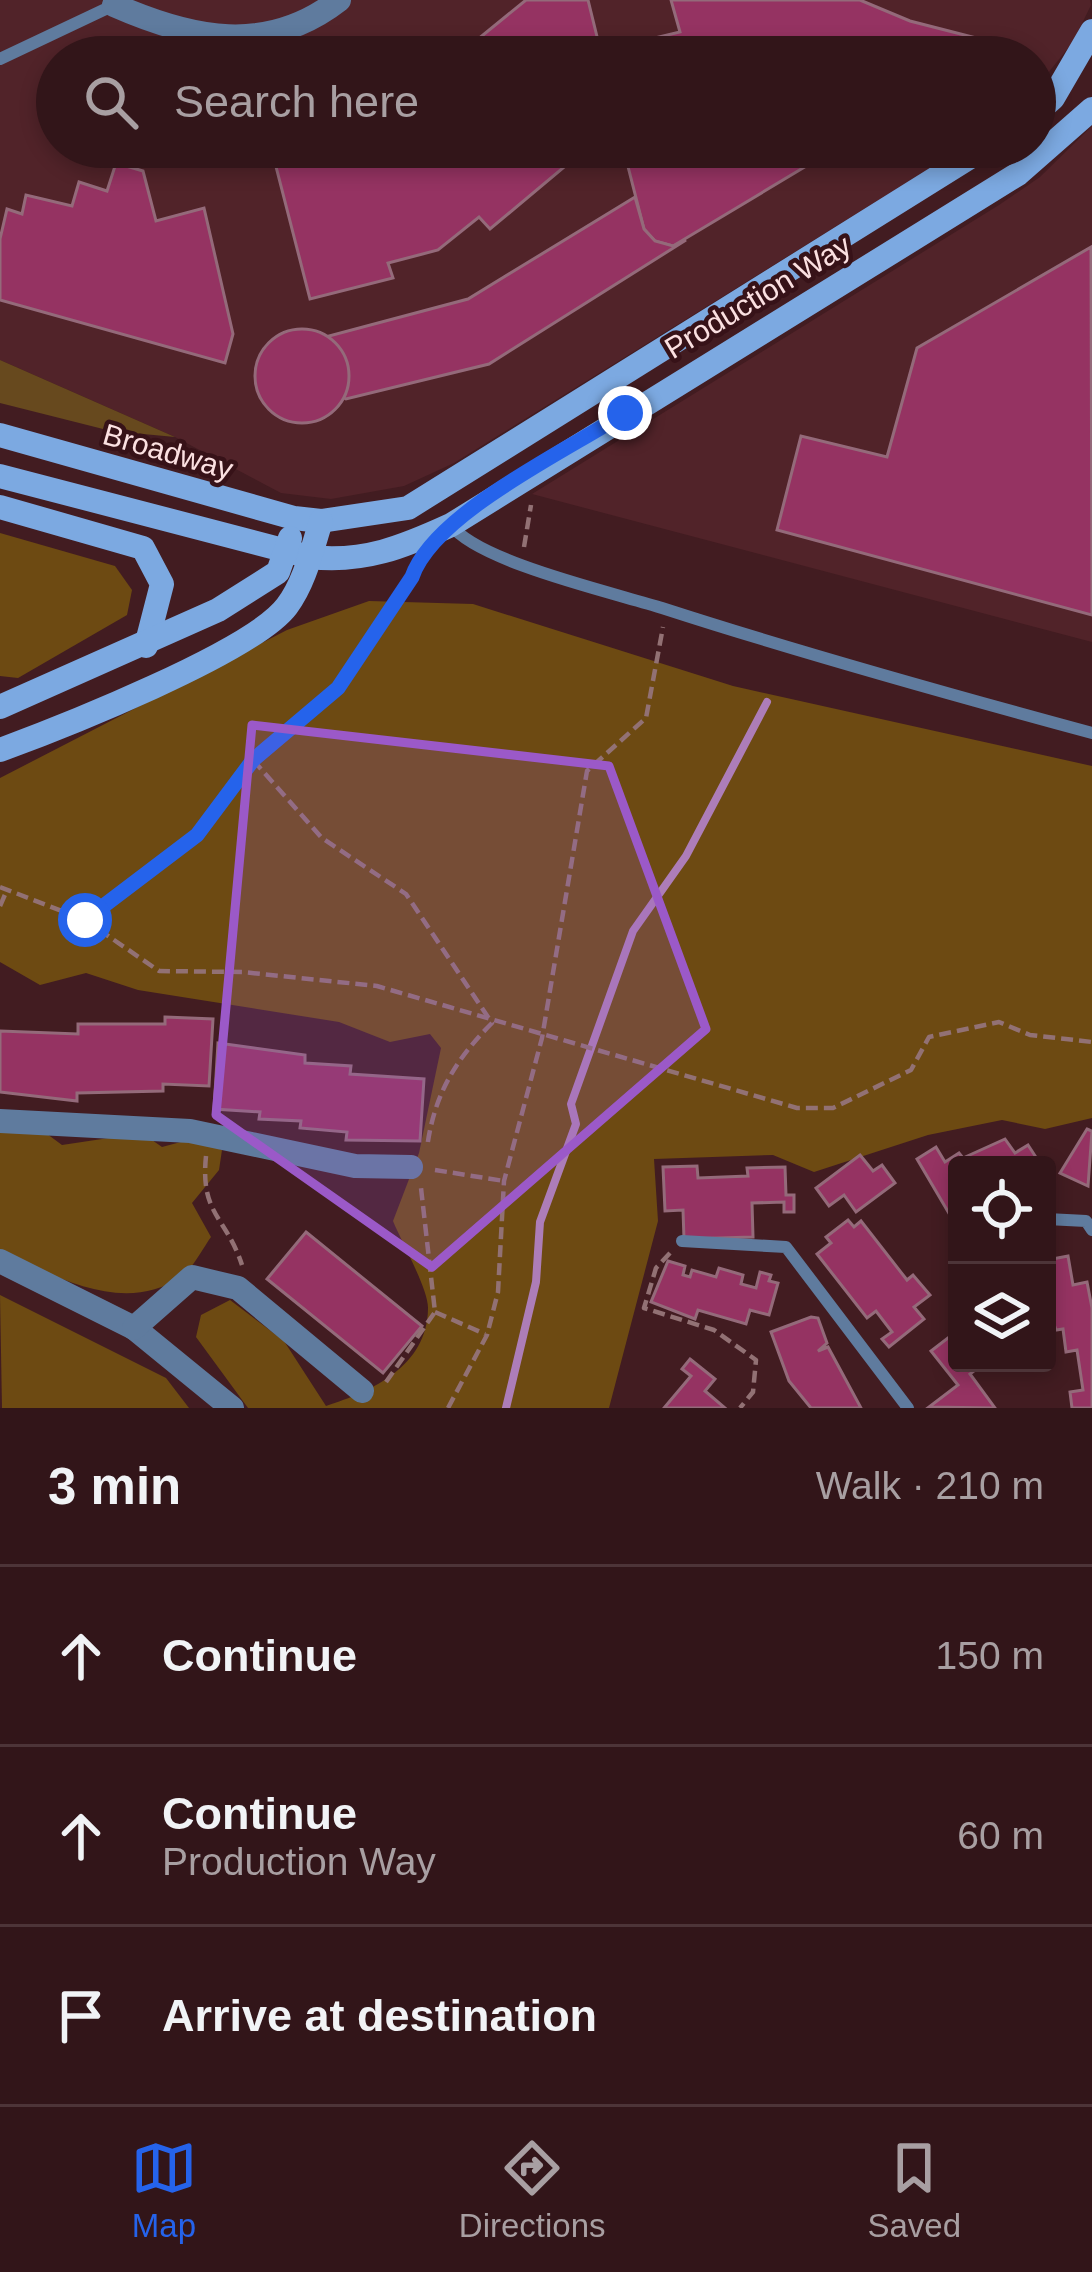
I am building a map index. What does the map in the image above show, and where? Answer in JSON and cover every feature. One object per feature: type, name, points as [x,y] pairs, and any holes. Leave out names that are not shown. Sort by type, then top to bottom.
[{"type":"street","points":[[251,36],[282,32],[339,0]]},
{"type":"street","points":[[114,4],[164,27],[211,36]]},
{"type":"street","points":[[1057,90],[1092,32]]},
{"type":"street","name":"Production Way","points":[[1056,141],[1092,109]]},
{"type":"street","name":"Production Way","points":[[321,521],[408,508],[952,168]]},
{"type":"street","name":"Production Way","points":[[298,554],[346,561],[393,551],[451,525],[1025,168]]},
{"type":"street","name":"Broadway","points":[[0,435],[294,518],[321,521]]},
{"type":"street","points":[[0,476],[298,554]]},
{"type":"street","points":[[0,507],[143,548],[163,584],[158,618],[146,646]]},
{"type":"street","points":[[0,750],[153,686],[260,628],[286,608],[298,554],[294,518]]},
{"type":"street","points":[[0,707],[146,646],[218,610],[278,572],[298,554],[321,521]]},
{"type":"street","points":[[0,1121],[204,1132],[355,1166],[417,1168]]},
{"type":"street","points":[[0,1261],[134,1328],[232,1408]]},
{"type":"street","points":[[134,1328],[192,1276],[238,1288],[371,1392]]},
{"type":"lane","points":[[48,36],[114,4]]},
{"type":"lane","points":[[0,59],[36,42]]},
{"type":"lane","points":[[1057,90],[1092,109]]},
{"type":"lane","points":[[451,525],[459,536],[521,565],[756,641],[1092,733]]},
{"type":"lane","points":[[1056,1219],[1086,1221],[1092,1230]]},
{"type":"lane","points":[[682,1240],[786,1247],[908,1408]]},
{"type":"path","points":[[521,565],[533,496]]},
{"type":"path","points":[[85,920],[197,835],[253,760],[338,688],[412,577],[419,559]]},
{"type":"path","points":[[448,1408],[487,1335],[498,1292],[504,1181],[542,1038],[587,771],[646,718],[667,610]]},
{"type":"path","points":[[253,760],[322,838],[406,894],[492,1023]]},
{"type":"path","points":[[0,906],[4,888],[85,920],[159,971],[242,972],[377,986],[542,1038],[797,1108],[833,1108],[911,1070],[929,1037],[999,1022],[1030,1035],[1092,1042]]},
{"type":"path","points":[[371,1392],[435,1312],[417,1168],[444,1082],[460,1054],[492,1023]]},
{"type":"path","points":[[204,1158],[208,1210],[234,1240],[243,1267],[238,1288]]},
{"type":"path","points":[[417,1168],[504,1181]]},
{"type":"path","points":[[682,1240],[656,1268],[644,1308],[714,1330],[755,1360],[753,1392],[740,1408]]},
{"type":"path","points":[[435,1312],[487,1335]]},
{"type":"highlighted area","points":[[252,725],[609,766],[706,1029],[432,1267],[216,1115]]},
{"type":"shaded area","points":[[0,0],[1090,0],[1073,42],[1056,63],[1056,36],[36,36],[36,168],[930,168],[454,463],[404,486],[331,499],[281,493],[175,437],[0,360]]},
{"type":"shaded area","points":[[1092,126],[1092,642],[532,494],[999,205],[1049,168],[1056,168],[1056,161]]},
{"type":"shaded area","points":[[0,360],[175,437],[111,431],[0,403]]},
{"type":"shaded area","points":[[0,533],[115,566],[132,590],[127,615],[18,678],[0,676]]},
{"type":"shaded area","points":[[369,601],[473,604],[733,686],[1092,766],[1092,1118],[1045,1129],[1002,1120],[928,1135],[814,1172],[773,1155],[654,1159],[658,1221],[609,1408],[248,1408],[196,1337],[201,1315],[230,1300],[284,1341],[326,1406],[379,1384],[408,1361],[418,1346],[427,1301],[393,1221],[419,1153],[441,1048],[430,1034],[390,1042],[339,1022],[138,990],[86,973],[40,985],[0,962],[0,778],[287,630]]},
{"type":"shaded area","points":[[0,1113],[20,1114],[62,1145],[142,1133],[162,1147],[192,1139],[222,1150],[219,1170],[192,1203],[211,1237],[190,1268],[159,1288],[113,1292],[66,1281],[0,1252]]},
{"type":"shaded area","points":[[0,1295],[166,1378],[189,1408],[2,1408]]},
{"type":"building","points":[[526,0],[588,0],[597,36],[482,36]]},
{"type":"building","points":[[671,0],[860,0],[910,21],[969,36],[663,36],[680,32]]},
{"type":"building","points":[[114,168],[133,168],[143,171],[156,221],[204,208],[233,334],[225,363],[0,300],[0,239],[7,209],[22,214],[26,195],[72,206],[79,182],[107,191]]},
{"type":"building","points":[[276,168],[563,168],[490,229],[479,217],[438,250],[388,263],[393,278],[310,299]]},
{"type":"building","points":[[628,168],[803,168],[673,246],[655,241],[644,229]]},
{"type":"building","points":[[635,197],[644,229],[655,241],[673,246],[686,240],[489,364],[346,399],[321,386],[310,341],[468,299]]},
{"type":"building","points":[[1091,247],[1092,615],[777,530],[801,436],[887,457],[917,348]]},
{"type":"building","points":[[302,329],[335,343],[349,376],[335,409],[302,423],[269,409],[255,376],[269,343]]},
{"type":"building","points":[[165,1017],[213,1019],[209,1086],[163,1084],[163,1091],[77,1093],[77,1101],[0,1092],[0,1031],[78,1034],[78,1024],[165,1024]]},
{"type":"building","points":[[218,1043],[305,1055],[305,1063],[351,1066],[350,1074],[424,1079],[420,1141],[346,1140],[347,1132],[300,1128],[301,1121],[259,1119],[260,1112],[214,1109]]},
{"type":"building","points":[[1087,1129],[1092,1131],[1088,1186],[1060,1173]]},
{"type":"building","points":[[1005,1139],[1015,1153],[1028,1145],[1035,1156],[967,1156]]},
{"type":"building","points":[[936,1147],[945,1162],[948,1212],[917,1159]]},
{"type":"building","points":[[860,1155],[873,1171],[882,1165],[895,1183],[856,1212],[844,1195],[829,1206],[816,1188]]},
{"type":"building","points":[[697,1166],[698,1178],[748,1176],[747,1168],[785,1167],[786,1195],[794,1195],[794,1212],[784,1212],[784,1202],[752,1203],[753,1237],[684,1239],[683,1210],[665,1211],[663,1167]]},
{"type":"building","points":[[848,1220],[854,1227],[861,1221],[907,1280],[913,1275],[930,1295],[914,1307],[924,1319],[889,1347],[882,1339],[892,1332],[876,1311],[867,1318],[817,1254],[831,1243],[826,1237]]},
{"type":"building","points":[[306,1232],[422,1326],[383,1373],[267,1279]]},
{"type":"building","points":[[1068,1256],[1073,1285],[1087,1282],[1092,1308],[1092,1408],[1072,1408],[1070,1392],[1083,1390],[1077,1350],[1066,1352],[1063,1329],[1056,1330],[1056,1258]]},
{"type":"building","points":[[668,1261],[685,1266],[683,1275],[690,1277],[692,1270],[716,1277],[719,1268],[743,1275],[741,1284],[756,1288],[760,1272],[771,1275],[769,1281],[778,1283],[769,1315],[750,1310],[746,1324],[698,1310],[695,1319],[651,1302]]},
{"type":"building","points":[[818,1318],[827,1343],[818,1351],[828,1347],[861,1408],[811,1408],[789,1381],[771,1332]]},
{"type":"building","points":[[948,1338],[948,1372],[973,1372],[995,1408],[929,1407],[958,1385],[931,1351]]},
{"type":"building","points":[[690,1359],[715,1379],[705,1391],[725,1408],[664,1408],[691,1376],[682,1369]]},
{"type":"waterway","points":[[506,1408],[536,1282],[540,1222],[576,1124],[571,1104],[633,931],[686,856],[767,702]]},
{"type":"route","points":[[85,920],[197,835],[253,760],[338,688],[412,577],[419,559],[451,525],[625,413]]}]
